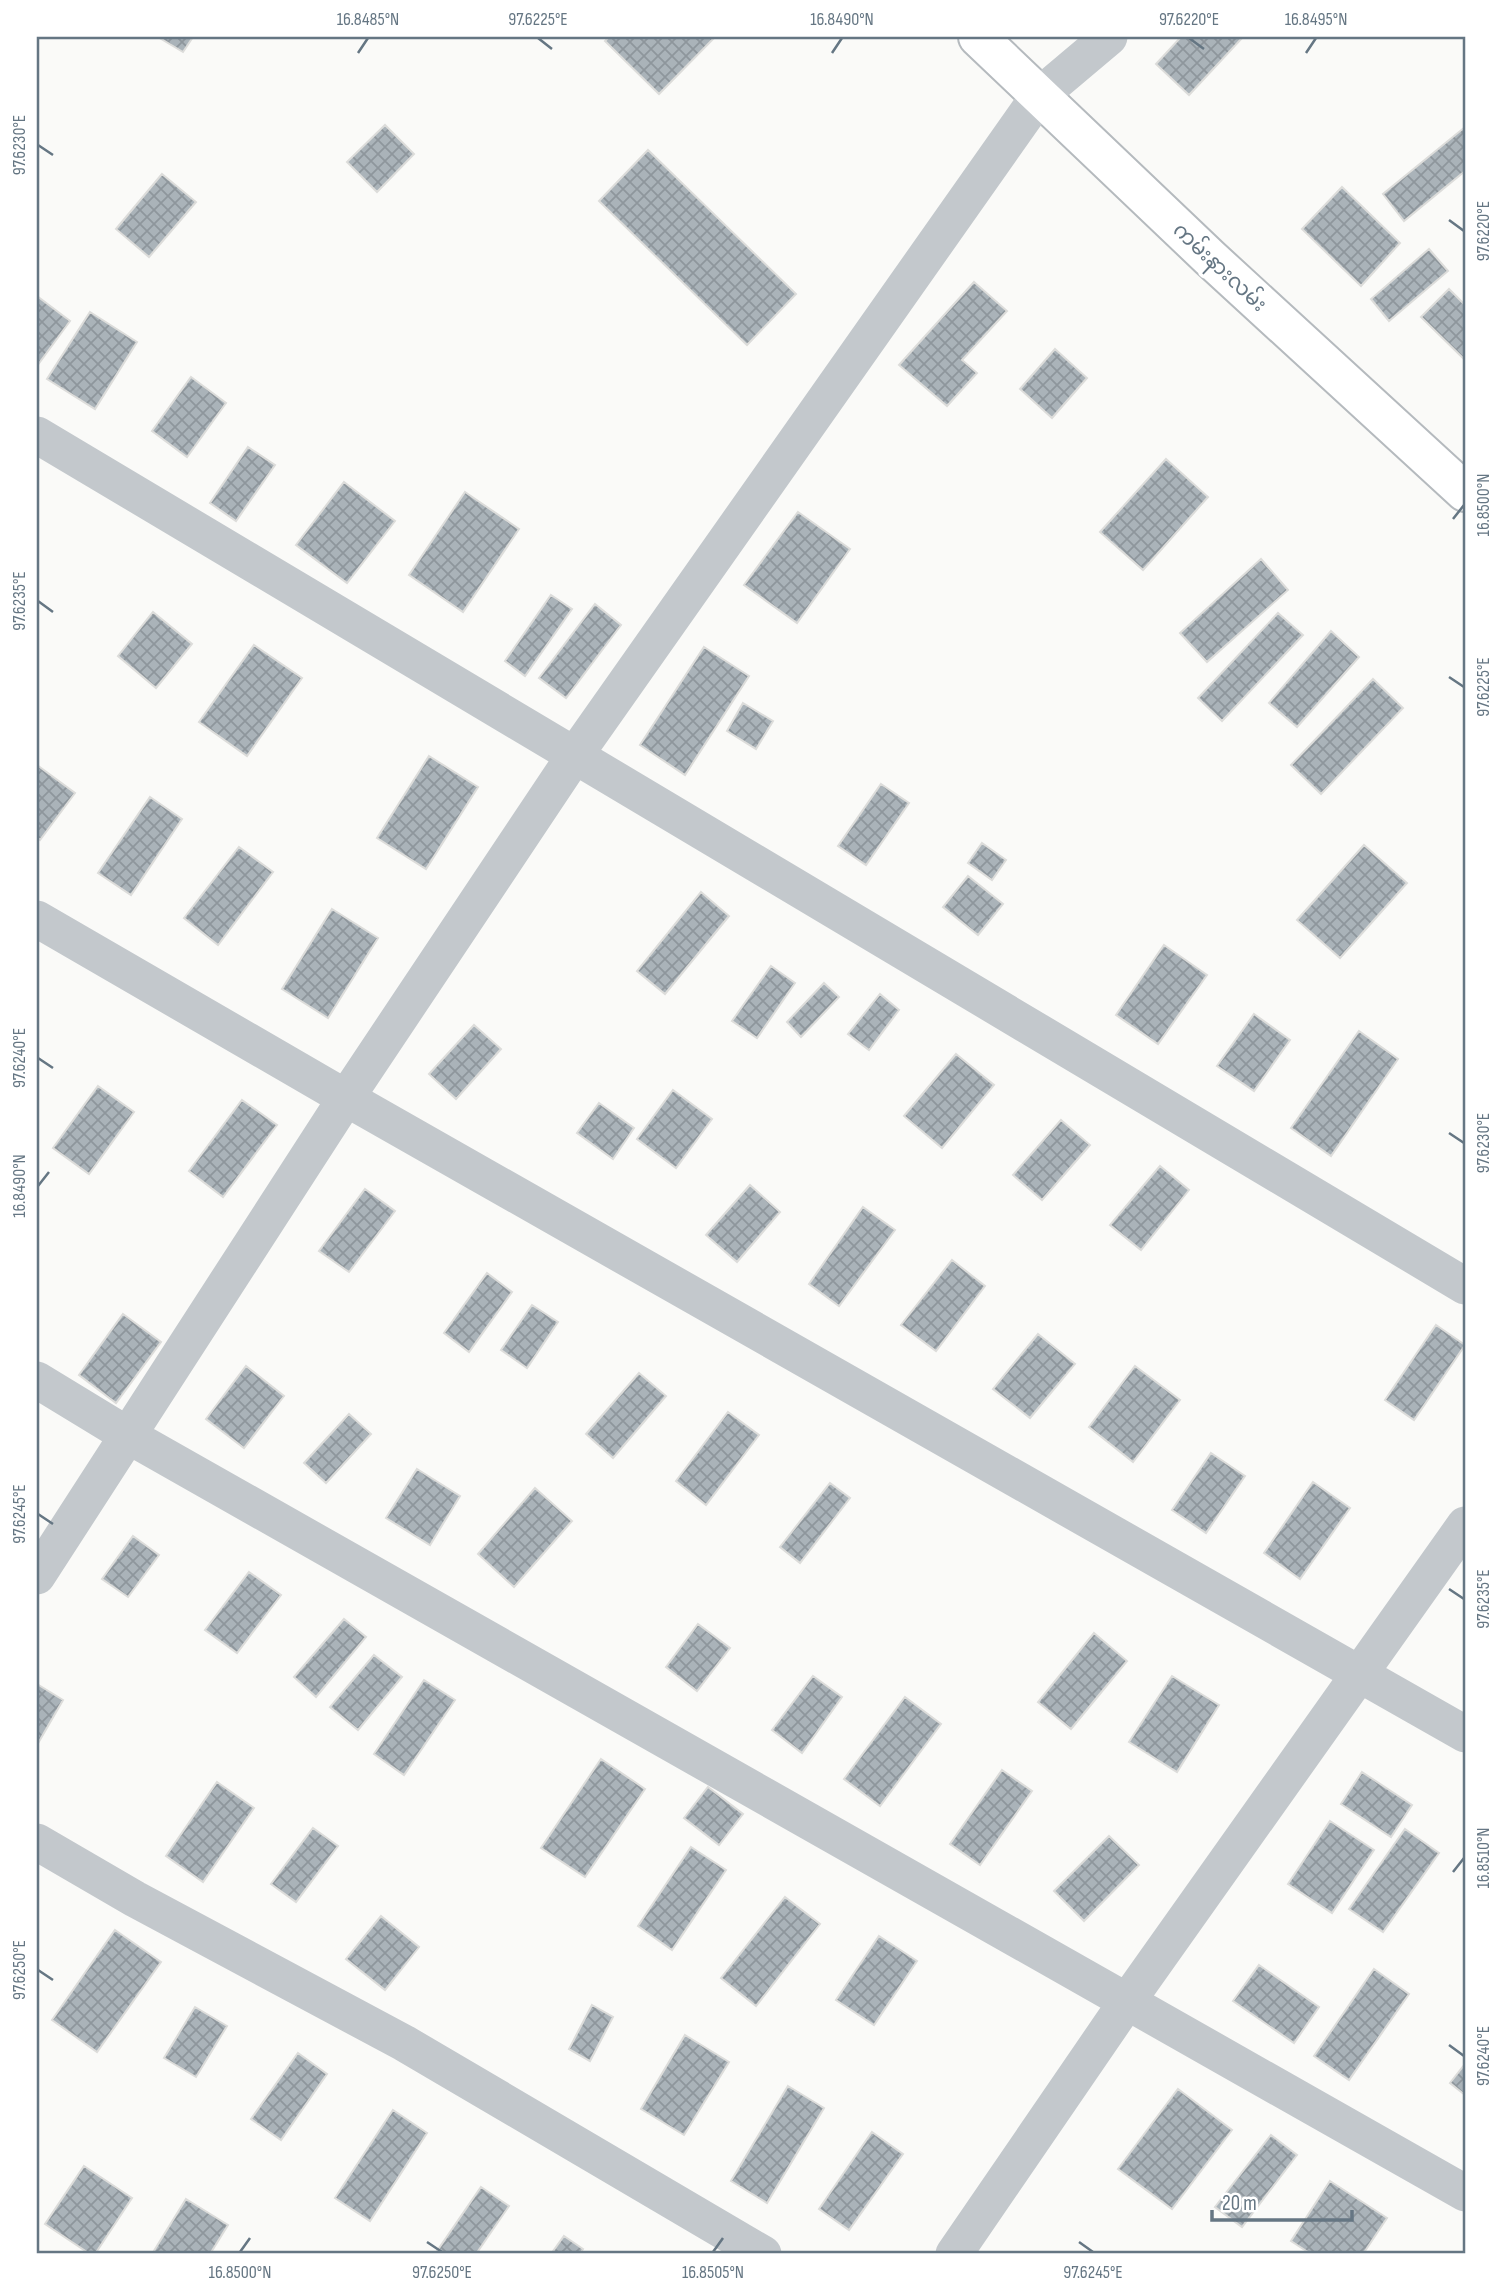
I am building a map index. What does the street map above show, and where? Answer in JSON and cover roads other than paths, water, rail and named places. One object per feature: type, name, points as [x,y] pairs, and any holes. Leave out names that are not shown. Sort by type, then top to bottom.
[{"type":"main road","name":"ကမ်းနားလမ်း","points":[[978,37],[1210,258],[1465,492]]},
{"type":"street","points":[[37,1576],[345,1098],[575,755],[1039,96],[1109,37]]},
{"type":"street","points":[[37,435],[1465,1286]]},
{"type":"street","points":[[37,919],[345,1098],[1465,1734]]},
{"type":"street","points":[[37,1380],[129,1436],[1465,2193]]},
{"type":"street","points":[[954,2254],[1126,2003],[1465,1525]]},
{"type":"street","points":[[37,1842],[135,1899],[404,2043],[763,2254]]}]
